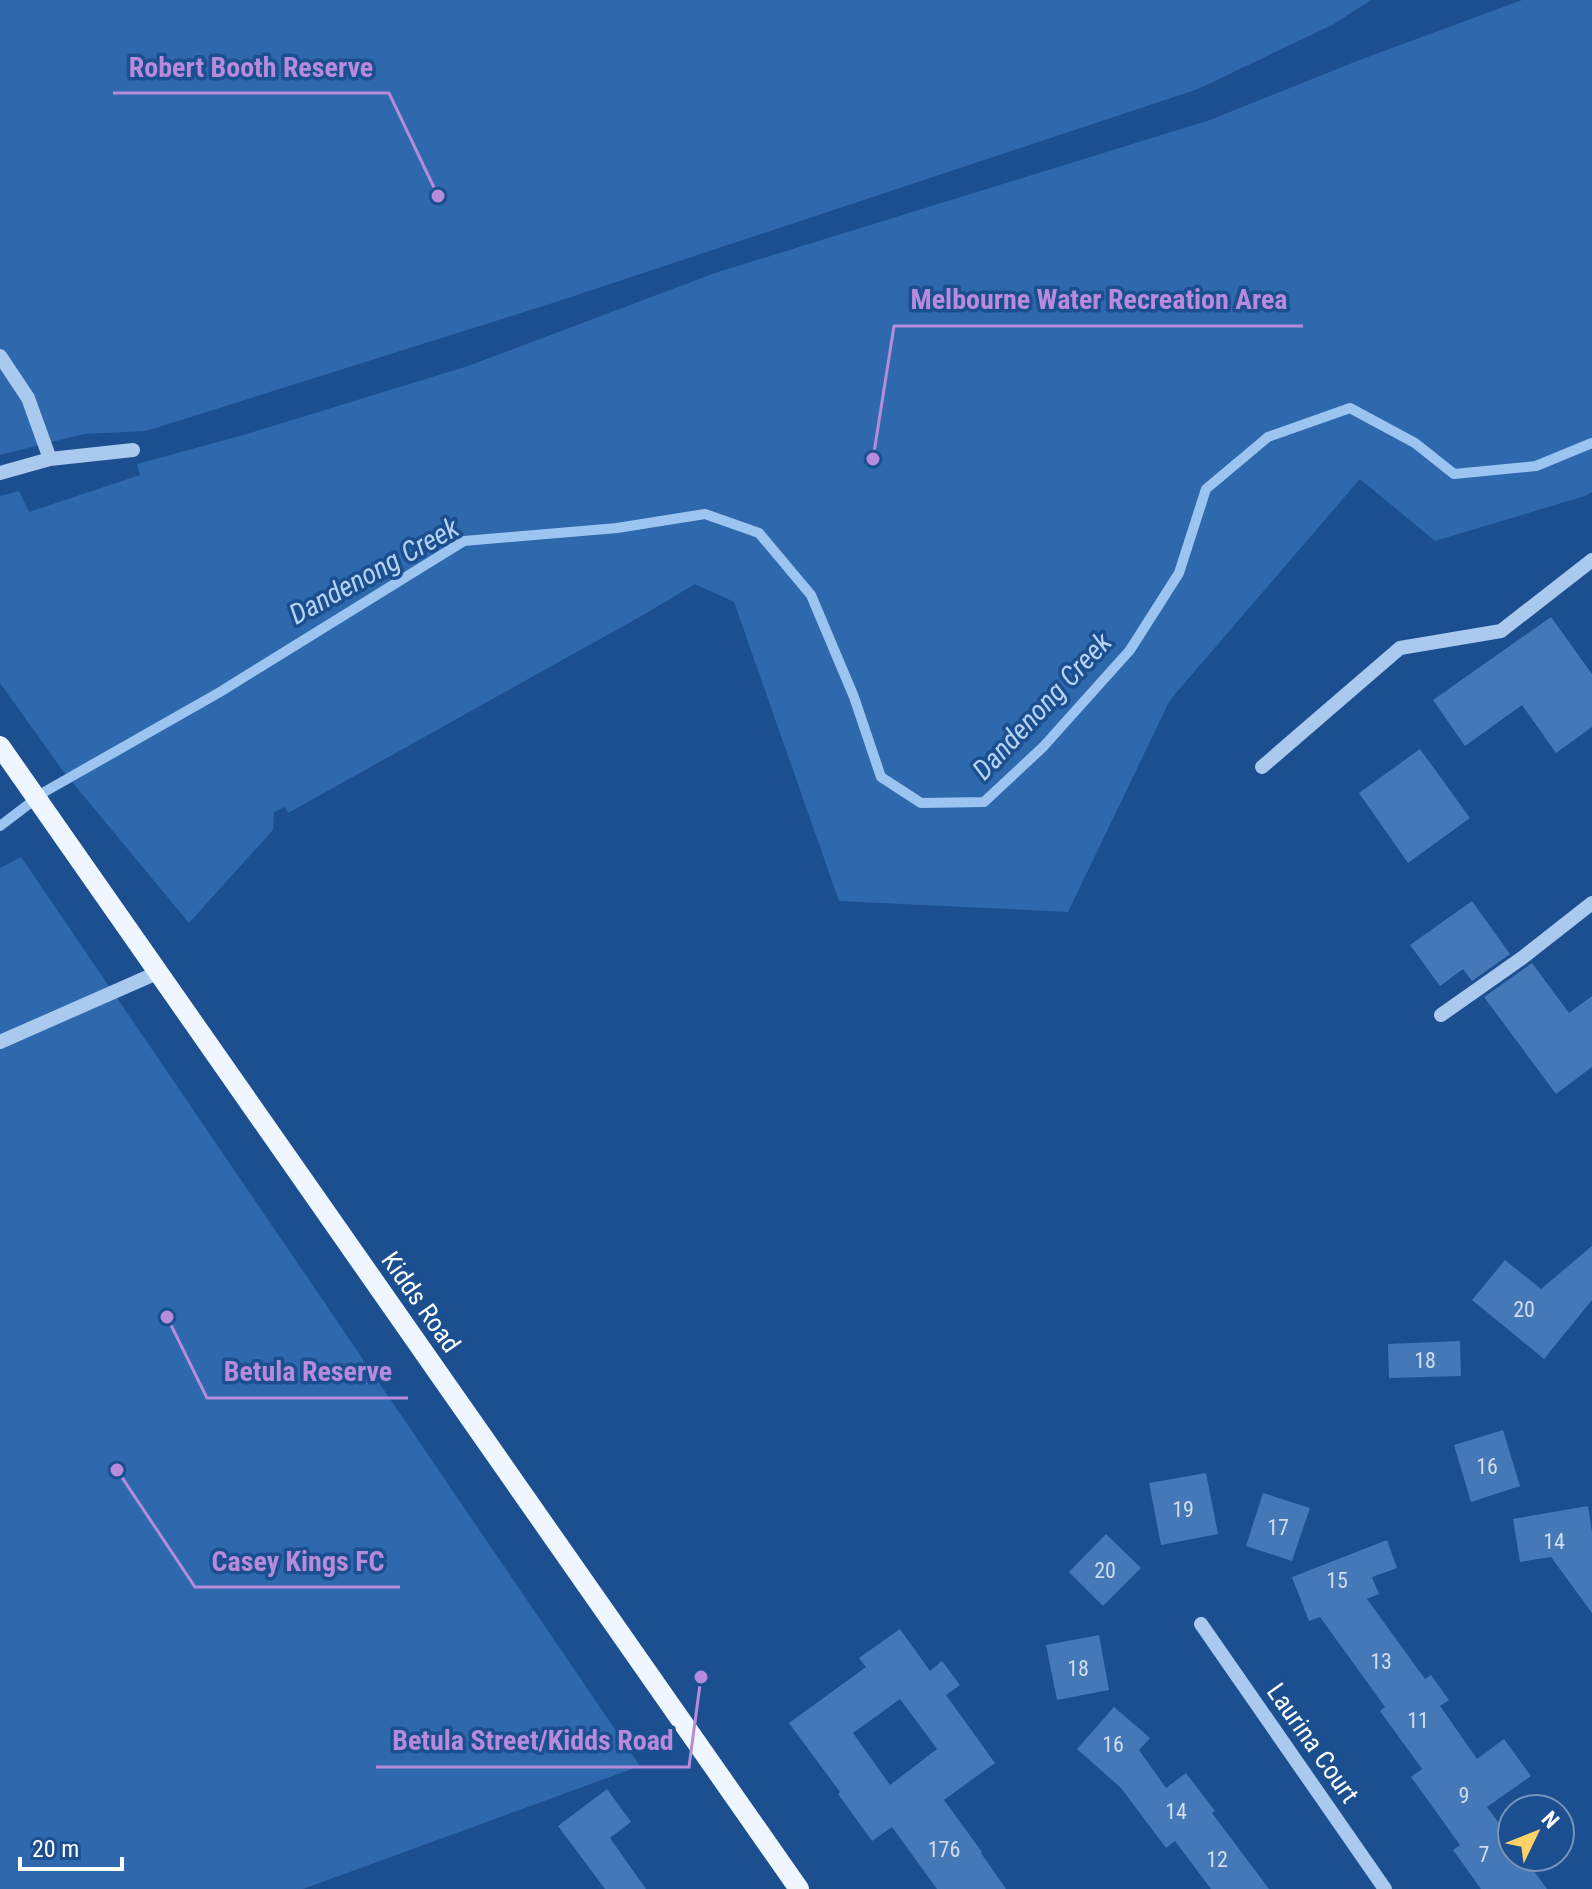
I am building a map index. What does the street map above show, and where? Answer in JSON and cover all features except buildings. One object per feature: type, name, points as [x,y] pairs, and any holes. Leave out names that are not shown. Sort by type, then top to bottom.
[{"type":"main road","name":"Kidds Road","points":[[0,746],[799,1889]]},
{"type":"street","points":[[0,356],[28,398],[50,459]]},
{"type":"street","points":[[0,473],[50,459],[133,450]]},
{"type":"street","points":[[1262,767],[1400,648],[1501,631],[1592,560]]},
{"type":"street","points":[[1441,1015],[1522,958],[1592,903]]},
{"type":"street","points":[[0,1042],[159,972]]},
{"type":"street","name":"Laurina Court","points":[[1201,1624],[1385,1889]]},
{"type":"shaded area","points":[[0,0],[1371,0],[1334,24],[1198,89],[556,302],[146,431],[84,434],[0,455]]},
{"type":"shaded area","points":[[1522,0],[1592,0],[1592,492],[1435,541],[1360,479],[1170,700],[1068,912],[839,901],[734,602],[695,584],[288,813],[285,807],[274,812],[273,830],[189,923],[63,771],[0,683],[0,496],[19,491],[29,512],[140,475],[137,464],[247,434],[468,366],[715,273],[1210,120]]},
{"type":"shaded area","points":[[21,857],[640,1766],[303,1889],[0,1889],[0,868]]},
{"type":"waterway","name":"Dandenong Creek","points":[[0,826],[46,791],[220,692],[464,541],[617,528],[705,514],[759,533],[811,595],[854,697],[881,777],[921,803],[984,802],[1043,747],[1130,650],[1179,573],[1206,489],[1268,437],[1350,408],[1415,443],[1454,474],[1536,466],[1592,443]]},
{"type":"place","name":"Robert Booth Reserve","points":[[438,196]]},
{"type":"place","name":"Melbourne Water Recreation Area","points":[[873,459]]},
{"type":"place","name":"Betula Reserve","points":[[167,1317]]},
{"type":"place","name":"Casey Kings FC","points":[[117,1470]]},
{"type":"place","name":"Betula Street/Kidds Road","points":[[701,1677]]}]
